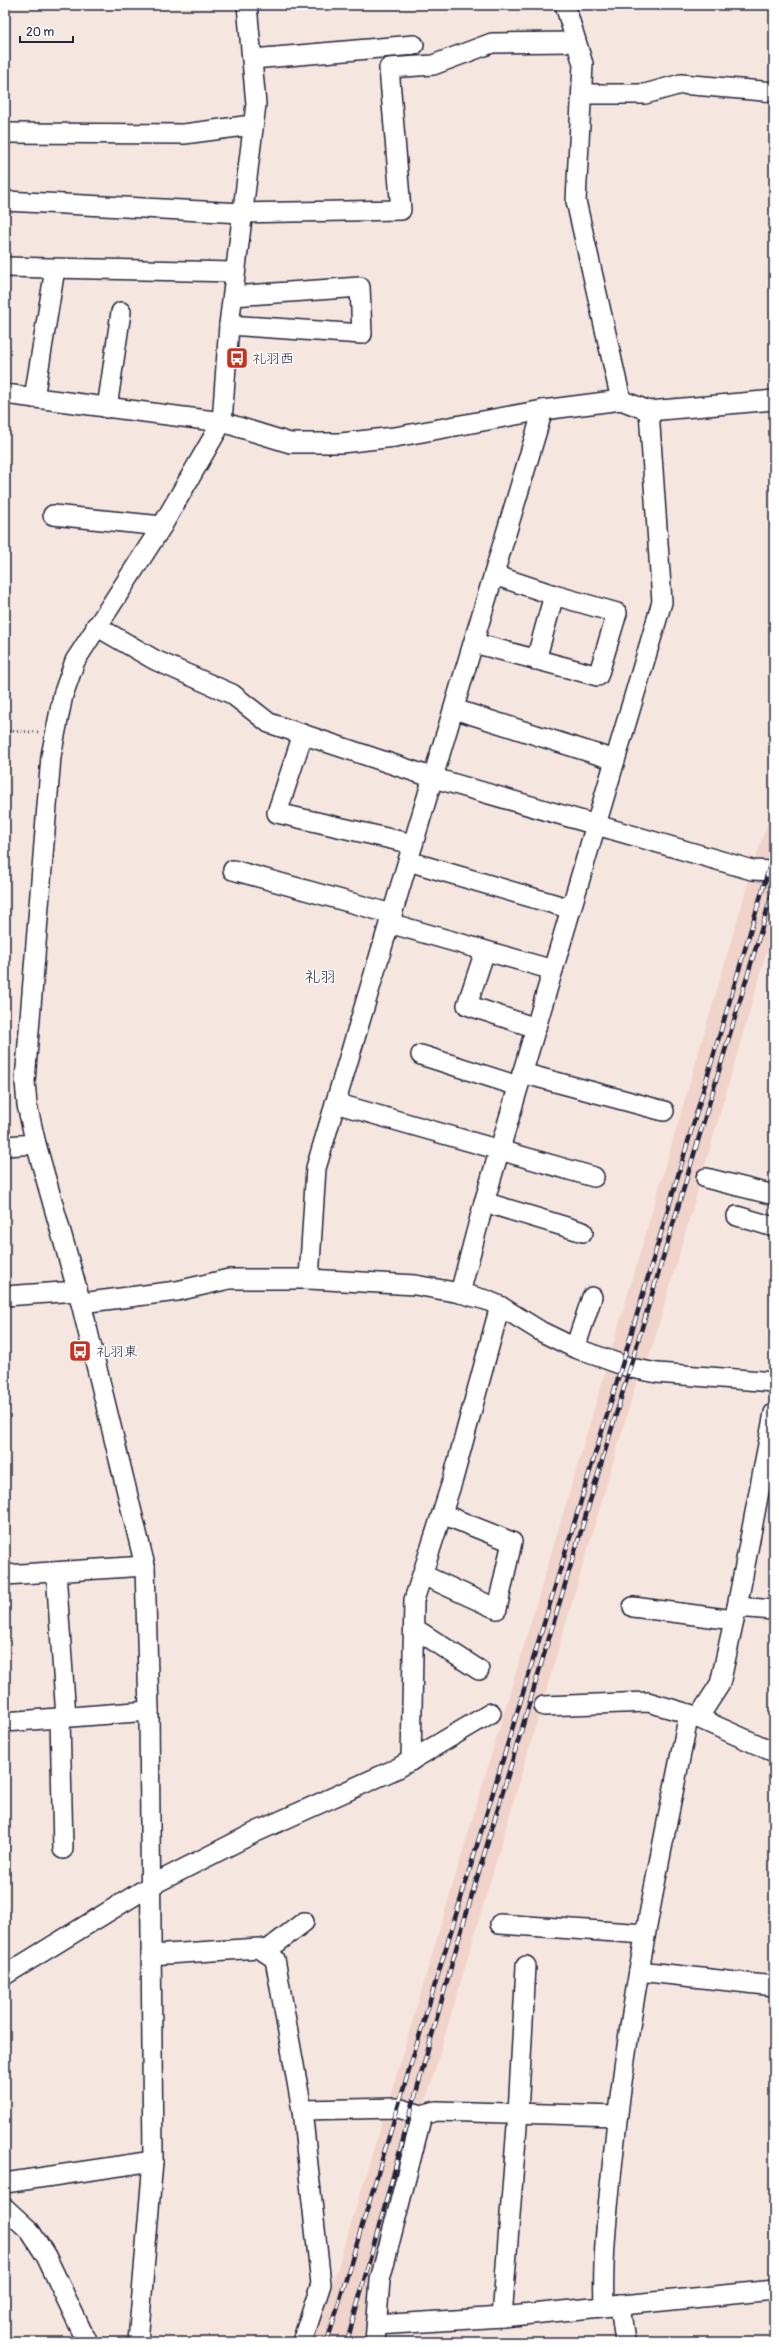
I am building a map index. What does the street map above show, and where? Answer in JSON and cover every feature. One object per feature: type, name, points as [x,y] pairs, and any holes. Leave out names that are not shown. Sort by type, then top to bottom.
[{"type":"street","points":[[138,2342],[153,2161],[149,1711],[145,1566],[79,1297],[36,1144],[27,1104],[25,1080],[55,732],[63,695],[76,661],[96,626],[162,526],[222,422],[229,325],[252,126],[256,104],[247,5]]},
{"type":"street","points":[[565,5],[583,64],[576,201],[621,400]]},
{"type":"street","points":[[5,201],[242,212],[401,210],[389,68],[433,65],[492,43],[576,42]]},
{"type":"street","points":[[253,59],[414,45]]},
{"type":"street","points":[[582,94],[644,94],[681,84],[774,92]]},
{"type":"street","points":[[5,133],[184,134],[252,126]]},
{"type":"street","points":[[5,267],[235,272]]},
{"type":"street","points":[[34,398],[55,269]]},
{"type":"street","points":[[229,325],[362,334],[360,287],[233,296]]},
{"type":"street","points":[[107,408],[121,312]]},
{"type":"street","points":[[5,394],[222,422],[290,443],[342,443],[395,437],[542,410],[621,400],[649,411],[774,400]]},
{"type":"street","points":[[309,1279],[316,1168],[434,778],[542,410]]},
{"type":"street","points":[[460,1293],[499,1150],[662,602],[649,411]]},
{"type":"street","points":[[53,515],[162,526]]},
{"type":"street","points":[[474,643],[598,676],[617,613],[554,595],[494,575]]},
{"type":"street","points":[[536,660],[554,595]]},
{"type":"street","points":[[96,626],[156,660],[232,694],[269,723],[434,778],[752,870],[774,871]]},
{"type":"street","points":[[454,709],[615,760]]},
{"type":"street","points":[[303,734],[277,813],[411,852],[571,909]]},
{"type":"street","points":[[233,870],[553,970]]},
{"type":"street","points":[[485,950],[467,1005],[536,1028]]},
{"type":"street","points":[[421,1055],[664,1112]]},
{"type":"street","points":[[335,1102],[594,1177]]},
{"type":"street","points":[[5,1146],[36,1144]]},
{"type":"street","points":[[706,1178],[774,1195]]},
{"type":"street","points":[[484,1202],[583,1232]]},
{"type":"street","points":[[736,1216],[774,1227]]},
{"type":"street","points":[[5,1296],[79,1297],[177,1291],[229,1279],[309,1279],[415,1285],[460,1293],[500,1306],[542,1332],[575,1348],[631,1368],[657,1373],[774,1382]]},
{"type":"street","points":[[575,1348],[592,1297]]},
{"type":"street","points":[[411,1761],[414,1600],[442,1514],[500,1306]]},
{"type":"street","points":[[625,2342],[612,2306],[603,2266],[617,2116],[639,1970],[645,1934],[693,1716],[720,1684],[736,1614],[774,1412]]},
{"type":"street","points":[[423,1575],[497,1609],[512,1542],[442,1514]]},
{"type":"street","points":[[5,1575],[145,1566]]},
{"type":"street","points":[[56,1572],[63,1718],[63,1849]]},
{"type":"street","points":[[633,1607],[736,1614],[774,1610]]},
{"type":"street","points":[[414,1628],[479,1670]]},
{"type":"street","points":[[544,1706],[648,1702],[693,1716],[774,1752]]},
{"type":"street","points":[[5,1722],[149,1711]]},
{"type":"street","points":[[5,1974],[150,1886],[256,1832],[411,1761],[491,1713]]},
{"type":"street","points":[[265,1952],[304,1922]]},
{"type":"street","points":[[500,1924],[645,1934]]},
{"type":"street","points":[[151,1955],[260,1948],[275,1959],[302,2110],[321,2284],[302,2342]]},
{"type":"street","points":[[502,2317],[518,2113],[526,1966]]},
{"type":"street","points":[[639,1970],[774,1986]]},
{"type":"street","points":[[302,2110],[398,2108],[422,2115],[436,2111],[617,2116]]},
{"type":"street","points":[[422,2115],[380,2280],[376,2333],[502,2317],[774,2290]]},
{"type":"street","points":[[5,2183],[153,2161]]},
{"type":"street","points":[[5,2208],[30,2231],[46,2256],[88,2342]]},
{"type":"path","points":[[5,731],[55,732]]},
{"type":"shaded area","points":[[774,804],[774,867],[753,865]]},
{"type":"shaded area","points":[[751,873],[774,875],[774,927],[648,1362],[610,1355]]},
{"type":"shaded area","points":[[608,1362],[639,1374],[424,2107],[388,2103]]},
{"type":"shaded area","points":[[384,2114],[415,2122],[372,2342],[312,2342],[337,2270]]},
{"type":"railway","points":[[327,2342],[622,1365],[774,851]]},
{"type":"railway","points":[[347,2342],[457,1945],[774,887]]},
{"type":"place","name":"礼羽西","points":[[237,358]]},
{"type":"place","name":"礼羽東","points":[[80,1351]]},
{"type":"district","name":"礼羽","points":[[320,976]]}]
